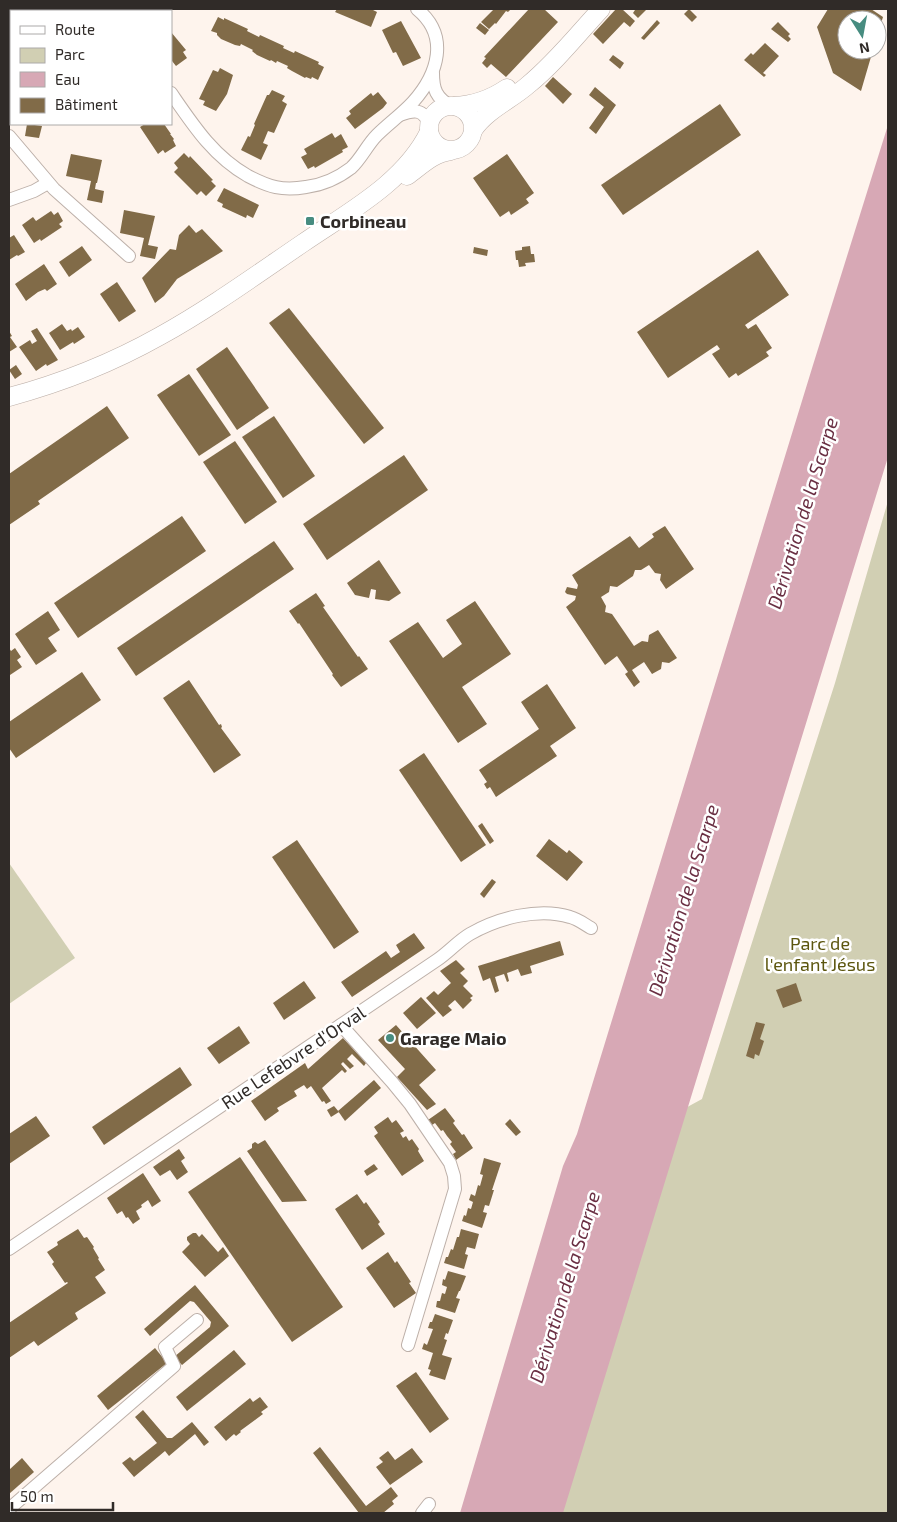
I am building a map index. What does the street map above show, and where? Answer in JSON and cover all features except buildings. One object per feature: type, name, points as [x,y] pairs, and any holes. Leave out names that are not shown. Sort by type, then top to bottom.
[{"type":"main road","points":[[365,201],[402,170],[422,146],[436,113],[441,109],[452,106],[469,105],[485,100],[499,94],[514,84],[543,56],[585,9]]},
{"type":"main road","points":[[9,397],[42,388],[77,375],[118,358],[162,336],[237,288],[365,201],[401,180],[434,156],[461,148],[471,139],[474,128],[488,114],[530,84],[601,9]]},
{"type":"main road","points":[[452,106],[464,110],[469,115],[474,128]]},
{"type":"main road","points":[[429,128],[431,138],[438,146],[451,150]]},
{"type":"street","points":[[417,9],[431,25],[436,38],[437,53],[433,86],[436,94],[442,101],[452,106]]},
{"type":"street","points":[[172,95],[203,138],[224,160],[258,181],[279,189],[294,189],[311,186],[338,176],[353,166],[376,136],[420,94],[434,70]]},
{"type":"street","points":[[400,115],[419,112],[427,117],[429,128]]},
{"type":"street","points":[[9,136],[48,183],[128,256]]},
{"type":"street","points":[[9,200],[34,191],[48,183]]},
{"type":"street","name":"Rue Lefebvre d'Orval","points":[[9,1248],[437,960],[469,935],[494,923],[526,915],[552,913],[572,917],[591,928]]},
{"type":"street","points":[[341,1025],[410,1104],[450,1163],[454,1176],[455,1189],[408,1345]]},
{"type":"street","points":[[9,1509],[174,1366],[165,1347],[196,1320]]},
{"type":"green space","name":"Parc de l'enfant Jésus","points":[[888,501],[888,1513],[482,1513],[592,1159],[702,1099],[835,683]]},
{"type":"green space","points":[[9,863],[75,958],[9,1004]]},
{"type":"water","name":"Dérivation de la Scarpe","points":[[888,125],[888,457],[563,1513],[460,1513],[563,1166],[577,1134]]},
{"type":"place","name":"Corbineau","points":[[310,221]]},
{"type":"place","name":"Garage Maio","points":[[390,1038]]}]
